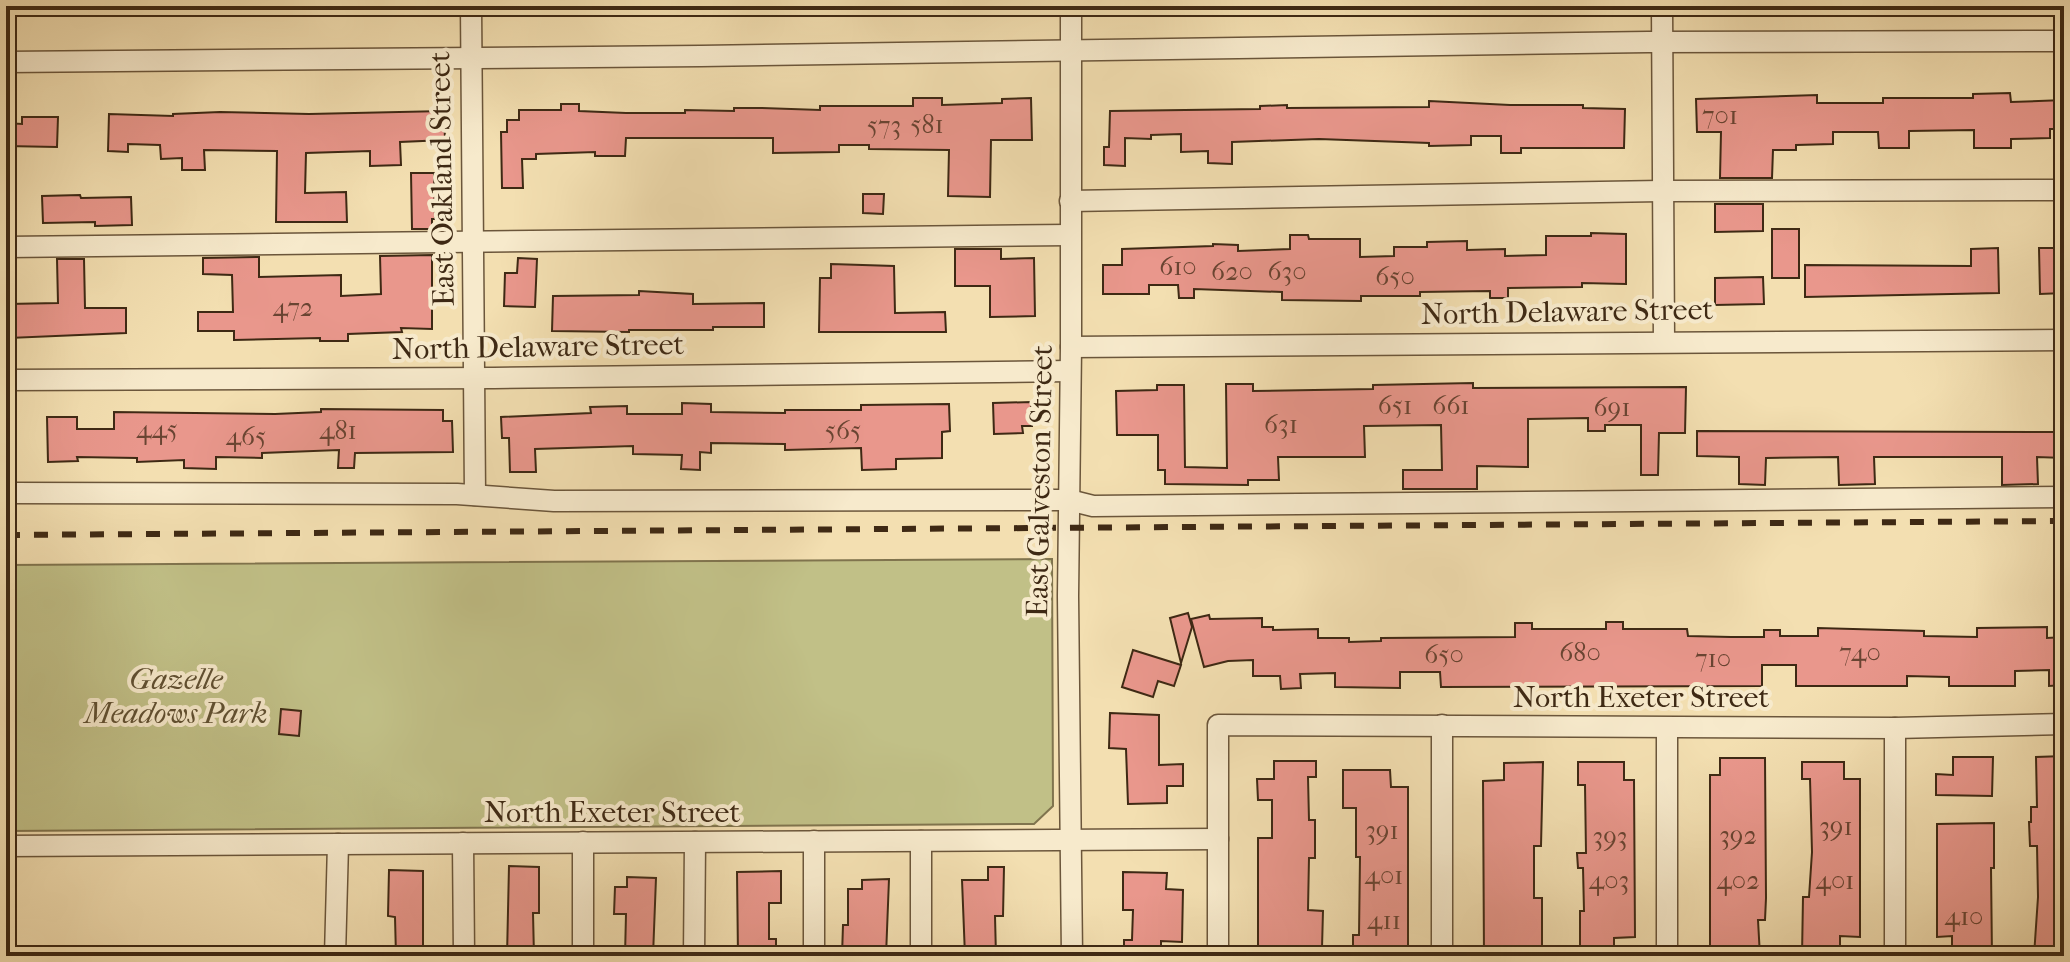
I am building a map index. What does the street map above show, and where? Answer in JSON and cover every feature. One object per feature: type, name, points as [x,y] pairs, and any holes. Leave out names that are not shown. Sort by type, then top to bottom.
[{"type":"street","name":"East Oakland Street","points":[[471,6],[475,495]]},
{"type":"street","name":"East Galveston Street","points":[[1071,6],[1068,596],[1072,956]]},
{"type":"street","points":[[1662,6],[1664,341]]},
{"type":"street","points":[[6,62],[1662,42],[2064,41]]},
{"type":"street","points":[[1070,201],[1661,191],[2064,190]]},
{"type":"street","points":[[6,247],[1070,235]]},
{"type":"street","name":"North Delaware Street","points":[[1071,347],[2064,340]]},
{"type":"street","name":"North Delaware Street","points":[[6,380],[1070,371]]},
{"type":"street","points":[[6,493],[475,495],[554,501],[1069,500],[1093,506],[2064,497]]},
{"type":"street","name":"North Exeter Street","points":[[6,846],[1218,839],[1218,725],[1895,728],[2064,724]]},
{"type":"street","points":[[1442,725],[1442,956]]},
{"type":"street","points":[[1667,728],[1667,956]]},
{"type":"street","points":[[1895,728],[1895,956]]},
{"type":"street","points":[[1218,839],[1218,956]]},
{"type":"street","points":[[814,841],[814,956]]},
{"type":"street","points":[[921,841],[921,956]]},
{"type":"street","points":[[583,842],[583,956]]},
{"type":"street","points":[[694,956],[695,842]]},
{"type":"street","points":[[463,843],[464,956]]},
{"type":"street","points":[[335,956],[338,844]]},
{"type":"green space","name":"Gazelle Meadows Park","points":[[1052,559],[1053,806],[1034,824],[6,831],[6,565]]},
{"type":"building","points":[[2010,93],[2011,102],[2064,100],[2064,129],[2050,129],[2050,138],[2011,139],[2011,148],[1974,148],[1974,130],[1909,131],[1909,148],[1879,148],[1878,132],[1833,132],[1833,144],[1796,145],[1796,150],[1773,150],[1772,178],[1720,178],[1721,132],[1697,132],[1696,99],[1817,95],[1817,103],[1883,103],[1883,98],[1973,98],[1973,94]]},
{"type":"building","points":[[913,98],[942,98],[942,105],[1002,103],[1002,99],[1031,98],[1032,140],[991,140],[990,197],[948,196],[949,150],[869,149],[869,145],[839,145],[839,152],[773,153],[773,138],[626,138],[625,156],[595,156],[595,152],[536,154],[536,159],[522,159],[523,188],[502,188],[501,132],[507,132],[507,120],[519,120],[519,110],[561,110],[561,104],[579,104],[579,111],[626,113],[734,111],[734,108],[820,110],[820,106],[913,106]]},
{"type":"building","points":[[1429,101],[1625,109],[1624,148],[1521,148],[1521,153],[1501,153],[1501,136],[1471,136],[1471,145],[1429,146],[1429,143],[1319,139],[1232,142],[1232,164],[1208,163],[1208,151],[1181,152],[1181,134],[1151,135],[1151,139],[1125,138],[1125,166],[1104,165],[1104,147],[1109,147],[1110,111],[1260,109],[1260,106],[1287,105],[1287,108],[1429,107]]},
{"type":"building","points":[[444,111],[445,140],[400,142],[401,165],[370,166],[370,151],[306,153],[305,193],[346,192],[347,222],[276,222],[277,151],[204,150],[205,170],[182,170],[182,158],[161,159],[160,145],[128,144],[128,152],[108,151],[109,114],[173,116],[220,112]]},
{"type":"building","points":[[22,117],[58,117],[57,147],[6,146],[6,123],[22,124]]},
{"type":"building","points":[[411,173],[434,173],[435,219],[432,219],[432,229],[412,229]]},
{"type":"building","points":[[863,194],[884,194],[883,214],[863,213]]},
{"type":"building","points":[[80,195],[81,198],[131,197],[132,225],[43,223],[42,196]]},
{"type":"building","points":[[1715,204],[1763,204],[1763,231],[1715,232]]},
{"type":"building","points":[[1772,229],[1799,229],[1799,278],[1772,278]]},
{"type":"building","points":[[1591,233],[1626,234],[1626,284],[1582,283],[1582,287],[1508,288],[1508,298],[1490,298],[1490,291],[1420,292],[1420,296],[1361,296],[1361,301],[1282,300],[1282,292],[1194,289],[1194,298],[1179,298],[1178,285],[1149,285],[1149,294],[1103,294],[1103,265],[1122,265],[1122,249],[1213,244],[1238,245],[1238,251],[1290,249],[1290,235],[1308,235],[1309,239],[1360,239],[1360,257],[1394,256],[1394,247],[1427,247],[1427,242],[1467,241],[1467,250],[1505,249],[1505,256],[1546,255],[1546,236],[1591,236]]},
{"type":"building","points":[[1998,248],[1999,293],[1805,297],[1805,265],[1971,266],[1971,249]]},
{"type":"building","points":[[2039,248],[2064,248],[2064,293],[2040,294]]},
{"type":"building","points":[[955,249],[1001,249],[1001,259],[1034,258],[1035,316],[990,317],[990,286],[955,286]]},
{"type":"building","points":[[432,255],[432,329],[401,328],[402,332],[348,334],[348,341],[320,341],[320,338],[234,340],[234,331],[198,331],[198,312],[233,312],[232,275],[203,274],[203,258],[259,257],[259,277],[341,275],[341,296],[381,294],[380,256]]},
{"type":"building","points":[[518,258],[537,259],[535,307],[504,306],[505,273],[517,273]]},
{"type":"building","points":[[57,259],[84,259],[85,308],[126,308],[126,333],[9,338],[8,304],[58,303]]},
{"type":"building","points":[[831,264],[894,266],[895,313],[945,312],[946,332],[819,332],[820,278],[831,278]]},
{"type":"building","points":[[1763,277],[1764,304],[1715,305],[1715,278]]},
{"type":"building","points":[[639,291],[693,294],[693,304],[764,303],[764,327],[629,332],[552,331],[553,296],[639,295]]},
{"type":"building","points":[[1473,383],[1473,388],[1686,387],[1685,433],[1659,433],[1658,475],[1641,475],[1641,425],[1605,425],[1605,431],[1588,431],[1588,418],[1528,419],[1528,467],[1477,466],[1477,489],[1403,489],[1403,470],[1442,470],[1441,425],[1364,426],[1365,457],[1278,457],[1279,480],[1248,480],[1248,485],[1165,484],[1165,470],[1158,470],[1158,435],[1117,435],[1116,391],[1157,390],[1157,385],[1184,385],[1185,467],[1227,468],[1226,384],[1253,384],[1253,391]]},
{"type":"building","points":[[1031,402],[1032,426],[1022,426],[1023,433],[994,434],[993,403]]},
{"type":"building","points":[[682,403],[711,404],[711,412],[785,413],[785,410],[861,410],[861,405],[949,404],[950,431],[942,432],[942,458],[896,459],[896,469],[862,470],[861,448],[785,450],[785,444],[711,443],[711,453],[700,452],[700,470],[681,469],[682,455],[633,454],[633,446],[535,449],[536,472],[510,472],[509,438],[502,438],[501,417],[591,413],[590,407],[627,406],[627,414],[682,414]]},
{"type":"building","points":[[321,409],[443,410],[443,421],[452,421],[453,452],[355,453],[354,468],[338,468],[339,450],[262,453],[262,458],[216,457],[216,469],[184,468],[184,460],[137,462],[137,458],[77,457],[78,461],[48,462],[47,417],[77,417],[77,429],[114,429],[114,412],[275,414],[321,412]]},
{"type":"building","points":[[1697,431],[2064,432],[2064,458],[2037,457],[2038,484],[2002,485],[2002,457],[1874,457],[1875,484],[1839,485],[1838,457],[1766,458],[1765,485],[1739,484],[1739,457],[1697,456]]},
{"type":"building","points":[[1188,613],[1192,627],[1181,663],[1170,618]]},
{"type":"building","points":[[1209,615],[1210,619],[1262,618],[1262,627],[1273,627],[1273,630],[1318,629],[1318,638],[1349,638],[1349,642],[1381,641],[1381,638],[1515,637],[1515,623],[1532,623],[1532,629],[1606,629],[1606,622],[1623,622],[1623,629],[1687,629],[1688,636],[1731,637],[1764,637],[1764,630],[1780,630],[1780,636],[1818,636],[1818,628],[1924,631],[1924,636],[1977,637],[1977,628],[2047,627],[2047,638],[2064,637],[2064,685],[2049,686],[2049,670],[2015,671],[2015,686],[1949,686],[1949,677],[1907,676],[1907,686],[1796,686],[1796,665],[1762,665],[1762,686],[1441,687],[1440,672],[1400,672],[1400,688],[1335,687],[1335,673],[1300,674],[1301,688],[1281,689],[1280,676],[1253,676],[1253,660],[1228,661],[1204,667],[1191,619]]},
{"type":"building","points":[[1133,650],[1181,665],[1174,686],[1158,681],[1153,697],[1122,687]]},
{"type":"building","points":[[281,709],[301,711],[299,736],[279,734]]},
{"type":"building","points":[[1110,713],[1159,715],[1159,765],[1183,764],[1183,786],[1167,786],[1167,803],[1128,804],[1126,749],[1109,748]]},
{"type":"building","points":[[2064,756],[2064,956],[2034,956],[2037,846],[2030,846],[2029,822],[2031,807],[2037,807],[2036,757]]},
{"type":"building","points":[[1953,757],[1993,757],[1992,796],[1936,795],[1936,774],[1953,775]]},
{"type":"building","points":[[1720,758],[1765,758],[1766,898],[1765,920],[1758,920],[1760,956],[1710,956],[1710,775],[1720,775]]},
{"type":"building","points":[[1274,761],[1316,761],[1316,777],[1308,777],[1309,820],[1315,820],[1315,858],[1309,858],[1308,910],[1323,911],[1322,948],[1315,948],[1315,956],[1258,956],[1258,838],[1272,838],[1272,800],[1258,800],[1257,779],[1274,779]]},
{"type":"building","points":[[1543,762],[1541,846],[1534,846],[1534,898],[1542,898],[1542,956],[1484,956],[1483,781],[1504,780],[1504,763]]},
{"type":"building","points":[[1578,762],[1624,762],[1624,780],[1634,780],[1635,937],[1614,938],[1614,956],[1580,956],[1580,911],[1584,911],[1583,868],[1578,868],[1577,853],[1586,853],[1585,785],[1578,785]]},
{"type":"building","points":[[1802,762],[1844,762],[1844,779],[1860,779],[1860,937],[1840,936],[1840,956],[1802,956],[1803,897],[1809,897],[1812,852],[1810,779],[1802,779]]},
{"type":"building","points":[[1343,770],[1390,770],[1391,787],[1408,787],[1408,956],[1353,956],[1353,935],[1359,935],[1360,857],[1356,857],[1356,808],[1343,808]]},
{"type":"building","points":[[1994,823],[1992,956],[1952,956],[1952,936],[1937,937],[1937,824]]},
{"type":"building","points":[[509,866],[539,867],[539,913],[533,913],[534,956],[507,956]]},
{"type":"building","points":[[988,867],[1004,867],[1003,916],[995,916],[996,956],[965,956],[962,880],[988,880]]},
{"type":"building","points":[[389,870],[423,871],[423,956],[396,956],[395,917],[388,916]]},
{"type":"building","points":[[781,871],[781,903],[769,903],[769,939],[776,939],[776,956],[738,956],[737,872]]},
{"type":"building","points":[[1123,872],[1167,873],[1166,889],[1183,890],[1182,942],[1161,941],[1161,956],[1124,956],[1124,940],[1132,940],[1133,910],[1123,910]]},
{"type":"building","points":[[627,877],[656,878],[653,956],[625,956],[626,914],[614,914],[615,887],[627,887]]},
{"type":"building","points":[[889,879],[886,956],[842,956],[843,925],[848,925],[848,889],[862,889],[862,880]]},
{"type":"railway","points":[[6,535],[2064,521]]}]
